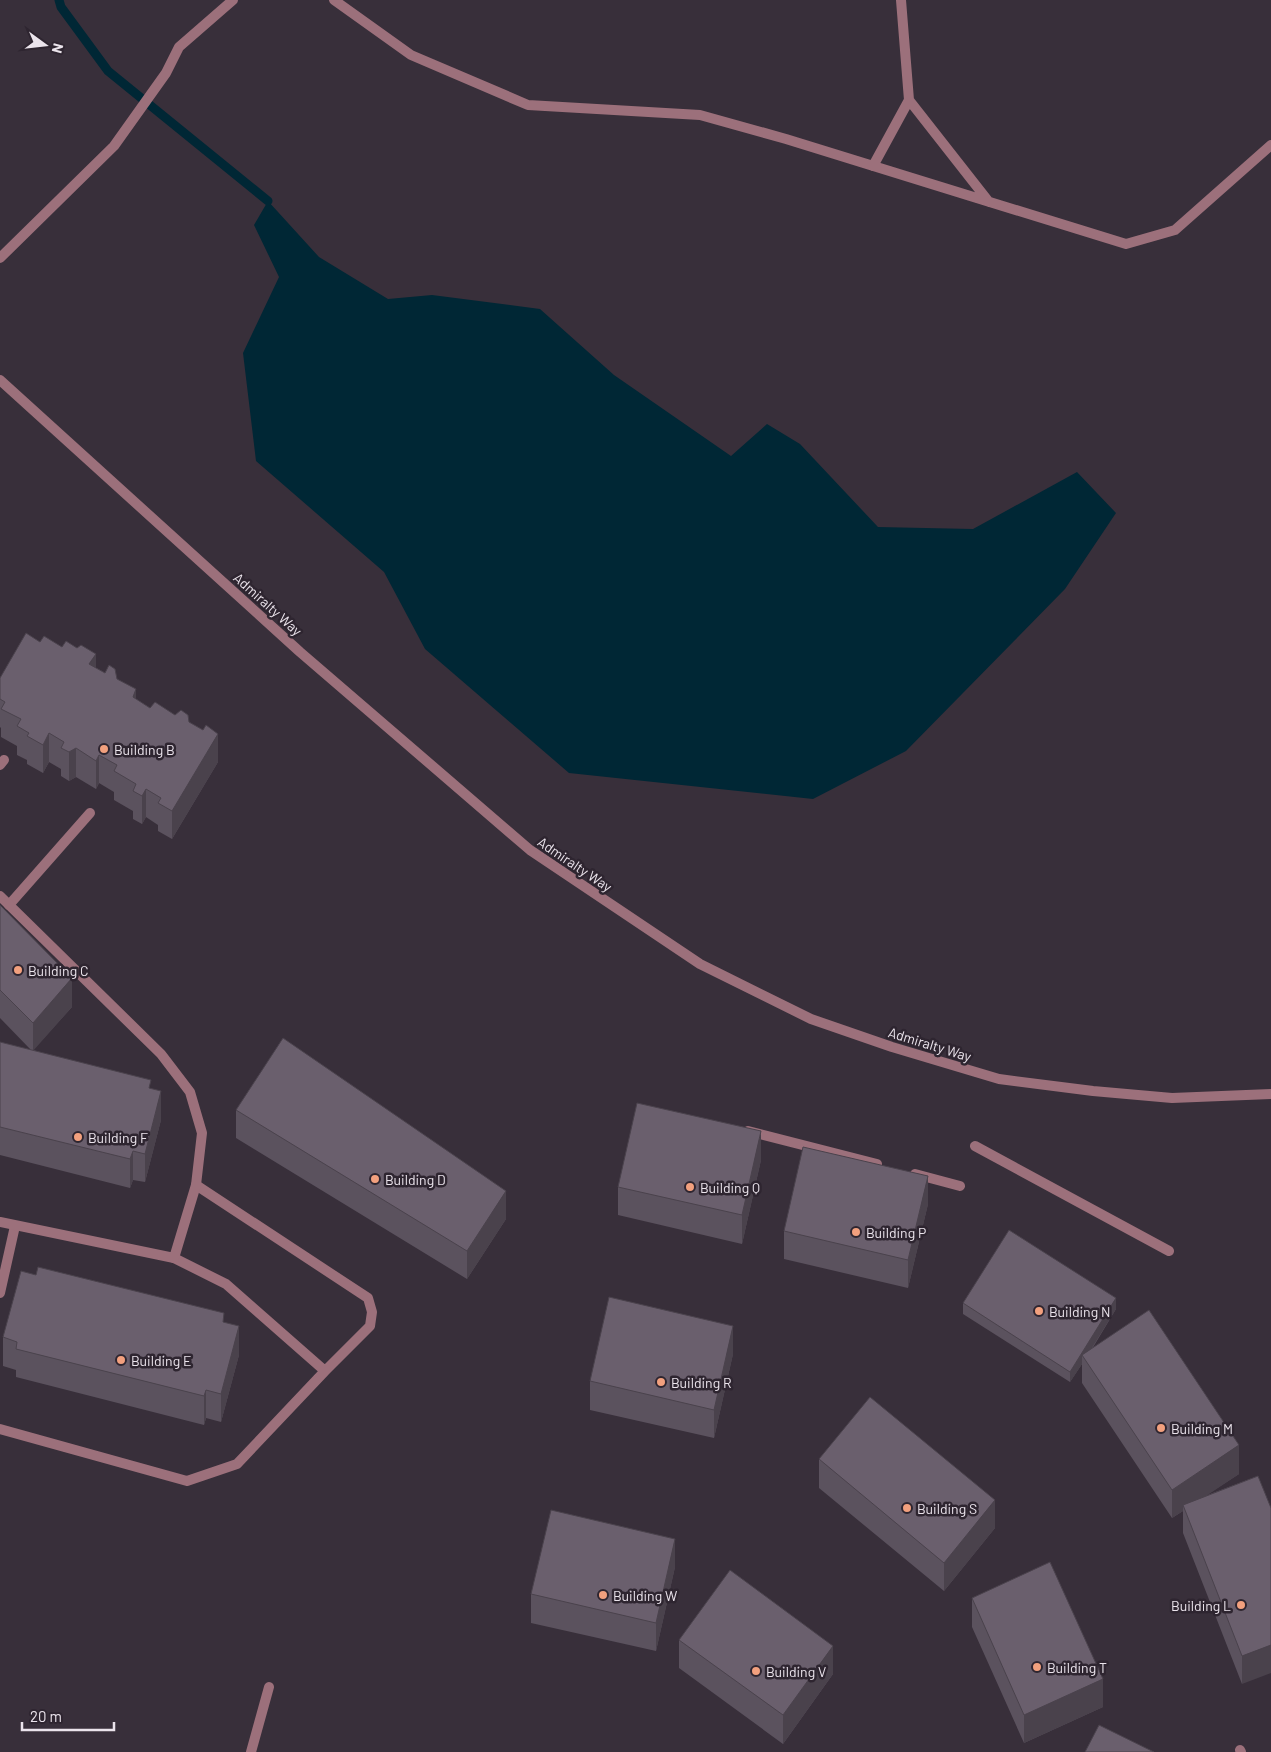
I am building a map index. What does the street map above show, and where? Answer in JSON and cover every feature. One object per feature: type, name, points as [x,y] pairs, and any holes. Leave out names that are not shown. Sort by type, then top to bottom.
[{"type":"street","points":[[0,258],[114,146],[166,73],[179,47],[233,0]]},
{"type":"street","points":[[334,0],[411,55],[528,105],[700,115],[786,139],[1126,244],[1175,230],[1271,145]]},
{"type":"street","points":[[873,166],[909,100],[901,0]]},
{"type":"street","points":[[909,100],[989,202]]},
{"type":"street","name":"Admiralty Way","points":[[0,380],[300,652],[530,850],[700,964],[811,1019],[892,1047],[999,1078],[1093,1091],[1172,1098],[1271,1094]]},
{"type":"street","points":[[9,905],[90,813]]},
{"type":"street","points":[[0,896],[162,1054],[190,1092],[202,1133],[196,1185],[174,1258]]},
{"type":"street","points":[[740,1129],[884,1166]]},
{"type":"street","points":[[975,1146],[1169,1251]]},
{"type":"street","points":[[903,1171],[960,1186]]},
{"type":"street","points":[[0,1429],[187,1481],[237,1464],[370,1326],[372,1312],[368,1298],[196,1185]]},
{"type":"street","points":[[0,1222],[174,1258],[226,1284],[325,1371]]},
{"type":"street","points":[[0,1293],[15,1226]]},
{"type":"street","points":[[251,1752],[269,1687]]},
{"type":"water","points":[[268,201],[319,257],[388,299],[432,295],[540,309],[614,375],[731,456],[767,424],[800,444],[878,527],[973,529],[1077,472],[1116,513],[1065,589],[906,751],[813,799],[569,773],[425,649],[384,572],[256,461],[243,353],[279,277],[254,225]]},
{"type":"building","name":"Building B","points":[[26,633],[40,642],[44,636],[62,647],[66,641],[77,648],[81,645],[96,654],[89,664],[105,673],[109,665],[115,669],[117,679],[136,689],[133,697],[150,708],[155,702],[175,715],[181,710],[188,715],[189,722],[203,730],[206,725],[218,734],[172,811],[158,803],[161,798],[146,789],[142,796],[133,791],[136,784],[114,771],[117,765],[99,755],[96,761],[76,748],[69,752],[61,748],[64,742],[49,733],[43,745],[27,736],[29,733],[17,726],[21,719],[1,709],[5,702],[0,699],[0,678]]},
{"type":"building","points":[[0,905],[72,978],[33,1023],[0,990]]},
{"type":"building","name":"Building D","points":[[283,1038],[506,1191],[467,1251],[236,1110]]},
{"type":"building","name":"Building F","points":[[0,1042],[151,1080],[149,1088],[161,1091],[145,1154],[133,1151],[130,1159],[0,1127]]},
{"type":"building","name":"Building Q","points":[[637,1103],[761,1131],[742,1215],[618,1187]]},
{"type":"building","name":"Building P","points":[[803,1147],[928,1176],[908,1260],[784,1231]]},
{"type":"building","name":"Building N","points":[[1009,1230],[1116,1298],[1070,1372],[963,1303]]},
{"type":"building","name":"Building E","points":[[38,1267],[224,1313],[223,1322],[239,1326],[221,1394],[206,1390],[204,1396],[16,1349],[17,1342],[3,1337],[21,1271],[36,1275]]},
{"type":"building","name":"Building R","points":[[609,1297],[733,1326],[714,1410],[590,1381]]},
{"type":"building","name":"Building M","points":[[1149,1310],[1239,1445],[1172,1490],[1082,1355]]},
{"type":"building","name":"Building S","points":[[870,1397],[995,1500],[944,1563],[819,1459]]},
{"type":"building","name":"Building L","points":[[1258,1476],[1271,1508],[1271,1645],[1242,1656],[1183,1505]]},
{"type":"building","name":"Building W","points":[[551,1510],[675,1539],[656,1623],[531,1594]]},
{"type":"building","name":"Building T","points":[[1050,1562],[1103,1679],[1024,1715],[972,1598]]},
{"type":"building","name":"Building V","points":[[730,1570],[833,1646],[783,1715],[679,1640]]},
{"type":"building","points":[[1099,1725],[1154,1752],[1085,1752]]},
{"type":"waterway","points":[[59,0],[61,7],[108,71],[268,201]]},
{"type":"place","name":"Building B","points":[[104,749]]},
{"type":"place","name":"Building C","points":[[18,970]]},
{"type":"place","name":"Building F","points":[[78,1137]]},
{"type":"place","name":"Building D","points":[[375,1179]]},
{"type":"place","name":"Building Q","points":[[690,1187]]},
{"type":"place","name":"Building P","points":[[856,1232]]},
{"type":"place","name":"Building N","points":[[1039,1311]]},
{"type":"place","name":"Building E","points":[[121,1360]]},
{"type":"place","name":"Building R","points":[[661,1382]]},
{"type":"place","name":"Building M","points":[[1161,1428]]},
{"type":"place","name":"Building S","points":[[907,1508]]},
{"type":"place","name":"Building W","points":[[603,1595]]},
{"type":"place","name":"Building L","points":[[1241,1605]]},
{"type":"place","name":"Building T","points":[[1037,1667]]},
{"type":"place","name":"Building V","points":[[756,1671]]}]
